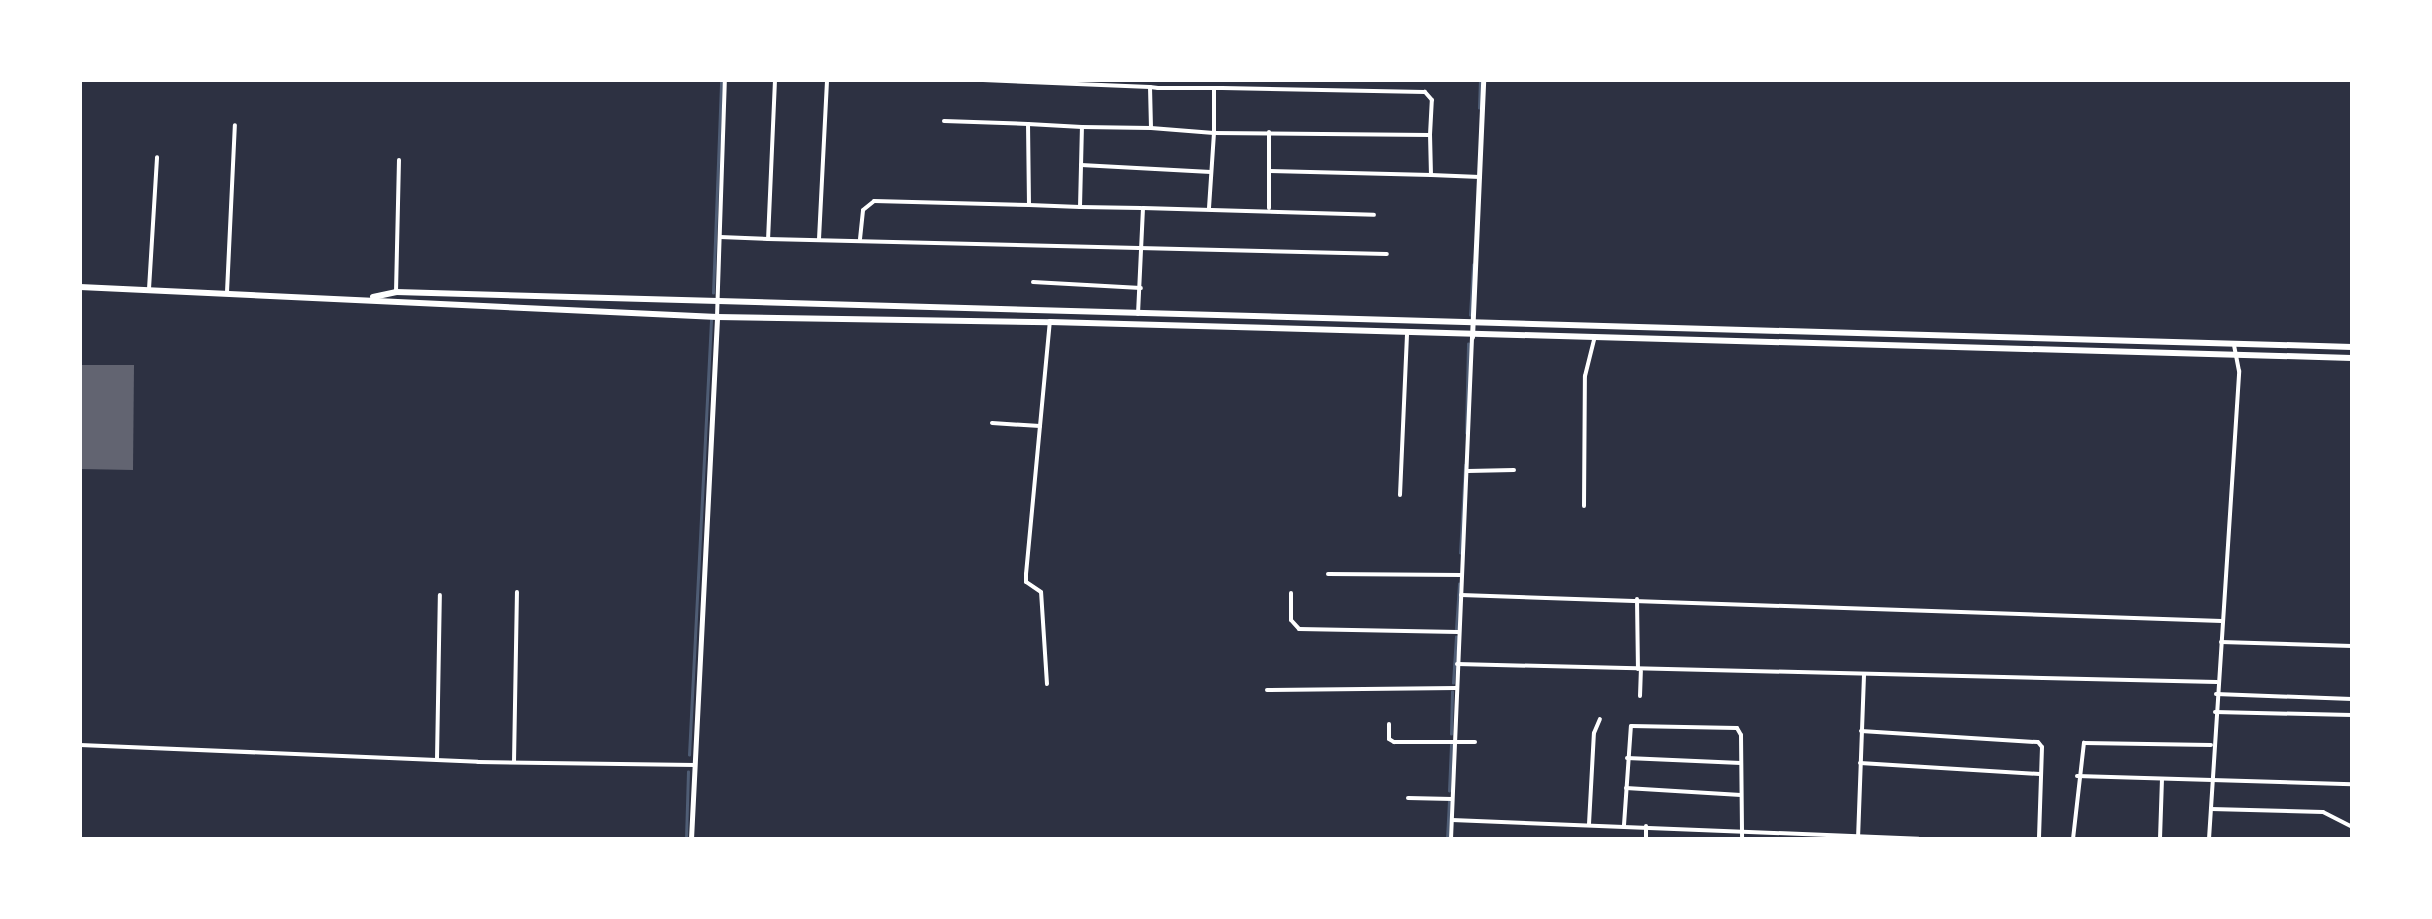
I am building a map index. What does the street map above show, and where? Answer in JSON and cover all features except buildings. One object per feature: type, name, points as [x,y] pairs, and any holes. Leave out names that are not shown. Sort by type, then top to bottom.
[{"type":"highway","points":[[80,287],[717,317],[1050,322],[1472,337],[2352,358]]},
{"type":"highway","points":[[372,298],[396,292],[2352,347]]},
{"type":"main road","points":[[1472,337],[1483,80]]},
{"type":"main road","points":[[692,839],[717,317]]},
{"type":"street","points":[[717,317],[725,80]]},
{"type":"street","points":[[768,239],[775,80]]},
{"type":"street","points":[[819,239],[827,80]]},
{"type":"street","points":[[983,80],[1425,92],[1432,100],[1431,175]]},
{"type":"street","points":[[1145,80],[1150,87],[1151,128]]},
{"type":"street","points":[[1210,208],[1214,88]]},
{"type":"street","points":[[944,121],[1214,133],[1430,135]]},
{"type":"street","points":[[1028,124],[1029,205]]},
{"type":"street","points":[[227,292],[235,125]]},
{"type":"street","points":[[1080,208],[1082,127]]},
{"type":"street","points":[[1269,132],[1269,208]]},
{"type":"street","points":[[149,289],[157,157]]},
{"type":"street","points":[[396,292],[399,160]]},
{"type":"street","points":[[1081,164],[1214,172]]},
{"type":"street","points":[[1269,171],[1480,177]]},
{"type":"street","points":[[860,239],[862,210],[874,201],[1080,208],[1269,208],[1374,215]]},
{"type":"street","points":[[1138,314],[1143,208]]},
{"type":"street","points":[[720,237],[1386,254]]},
{"type":"street","points":[[1033,282],[1142,288]]},
{"type":"street","points":[[1047,684],[1040,592],[1026,582],[1026,574],[1050,322]]},
{"type":"street","points":[[1400,495],[1407,334]]},
{"type":"street","points":[[1451,839],[1472,337]]},
{"type":"street","points":[[1584,506],[1586,371],[1594,339]]},
{"type":"street","points":[[2210,839],[2216,694],[2240,371],[2233,344]]},
{"type":"street","points":[[992,423],[1040,426]]},
{"type":"street","points":[[1468,471],[1514,470]]},
{"type":"street","points":[[1328,574],[1462,574]]},
{"type":"street","points":[[514,762],[518,592]]},
{"type":"street","points":[[1291,594],[1291,620],[1300,629],[1458,632]]},
{"type":"street","points":[[1461,595],[2222,621]]},
{"type":"street","points":[[437,759],[440,596]]},
{"type":"street","points":[[1637,599],[1640,696]]},
{"type":"street","points":[[2221,642],[2352,646]]},
{"type":"street","points":[[1457,664],[2217,682]]},
{"type":"street","points":[[1858,837],[1864,675]]},
{"type":"street","points":[[1266,690],[1456,688]]},
{"type":"street","points":[[2216,694],[2352,699]]},
{"type":"street","points":[[2215,712],[2352,716]]},
{"type":"street","points":[[1589,824],[1594,733],[1600,719]]},
{"type":"street","points":[[1388,724],[1389,738],[1394,742],[1475,742]]},
{"type":"street","points":[[1624,825],[1631,726],[1736,728],[1741,735],[1742,836]]},
{"type":"street","points":[[1861,731],[2038,742],[2039,839]]},
{"type":"street","points":[[2073,839],[2080,748],[2088,740],[2213,745]]},
{"type":"street","points":[[80,744],[514,762],[696,765]]},
{"type":"street","points":[[1627,758],[1741,763]]},
{"type":"street","points":[[1860,763],[2041,774]]},
{"type":"street","points":[[2077,776],[2352,784]]},
{"type":"street","points":[[2160,839],[2162,779]]},
{"type":"street","points":[[1626,788],[1742,795]]},
{"type":"street","points":[[1408,798],[1452,798]]},
{"type":"street","points":[[2212,809],[2313,810],[2352,827]]},
{"type":"street","points":[[1452,820],[1646,826],[1742,836],[1919,839]]},
{"type":"street","points":[[1646,826],[1646,839]]},
{"type":"waterway","points":[[713,293],[721,80]]},
{"type":"waterway","points":[[1479,108],[1480,80]]},
{"type":"waterway","points":[[1470,315],[1473,265]]},
{"type":"waterway","points":[[689,755],[711,319]]},
{"type":"waterway","points":[[1466,433],[1468,344]]},
{"type":"waterway","points":[[1460,553],[1465,465]]},
{"type":"waterway","points":[[1456,629],[1459,584]]},
{"type":"waterway","points":[[1453,683],[1456,637]]},
{"type":"waterway","points":[[1451,734],[1452,692]]},
{"type":"waterway","points":[[1449,791],[1451,745]]},
{"type":"waterway","points":[[686,839],[688,772]]},
{"type":"waterway","points":[[1447,839],[1449,802]]}]
